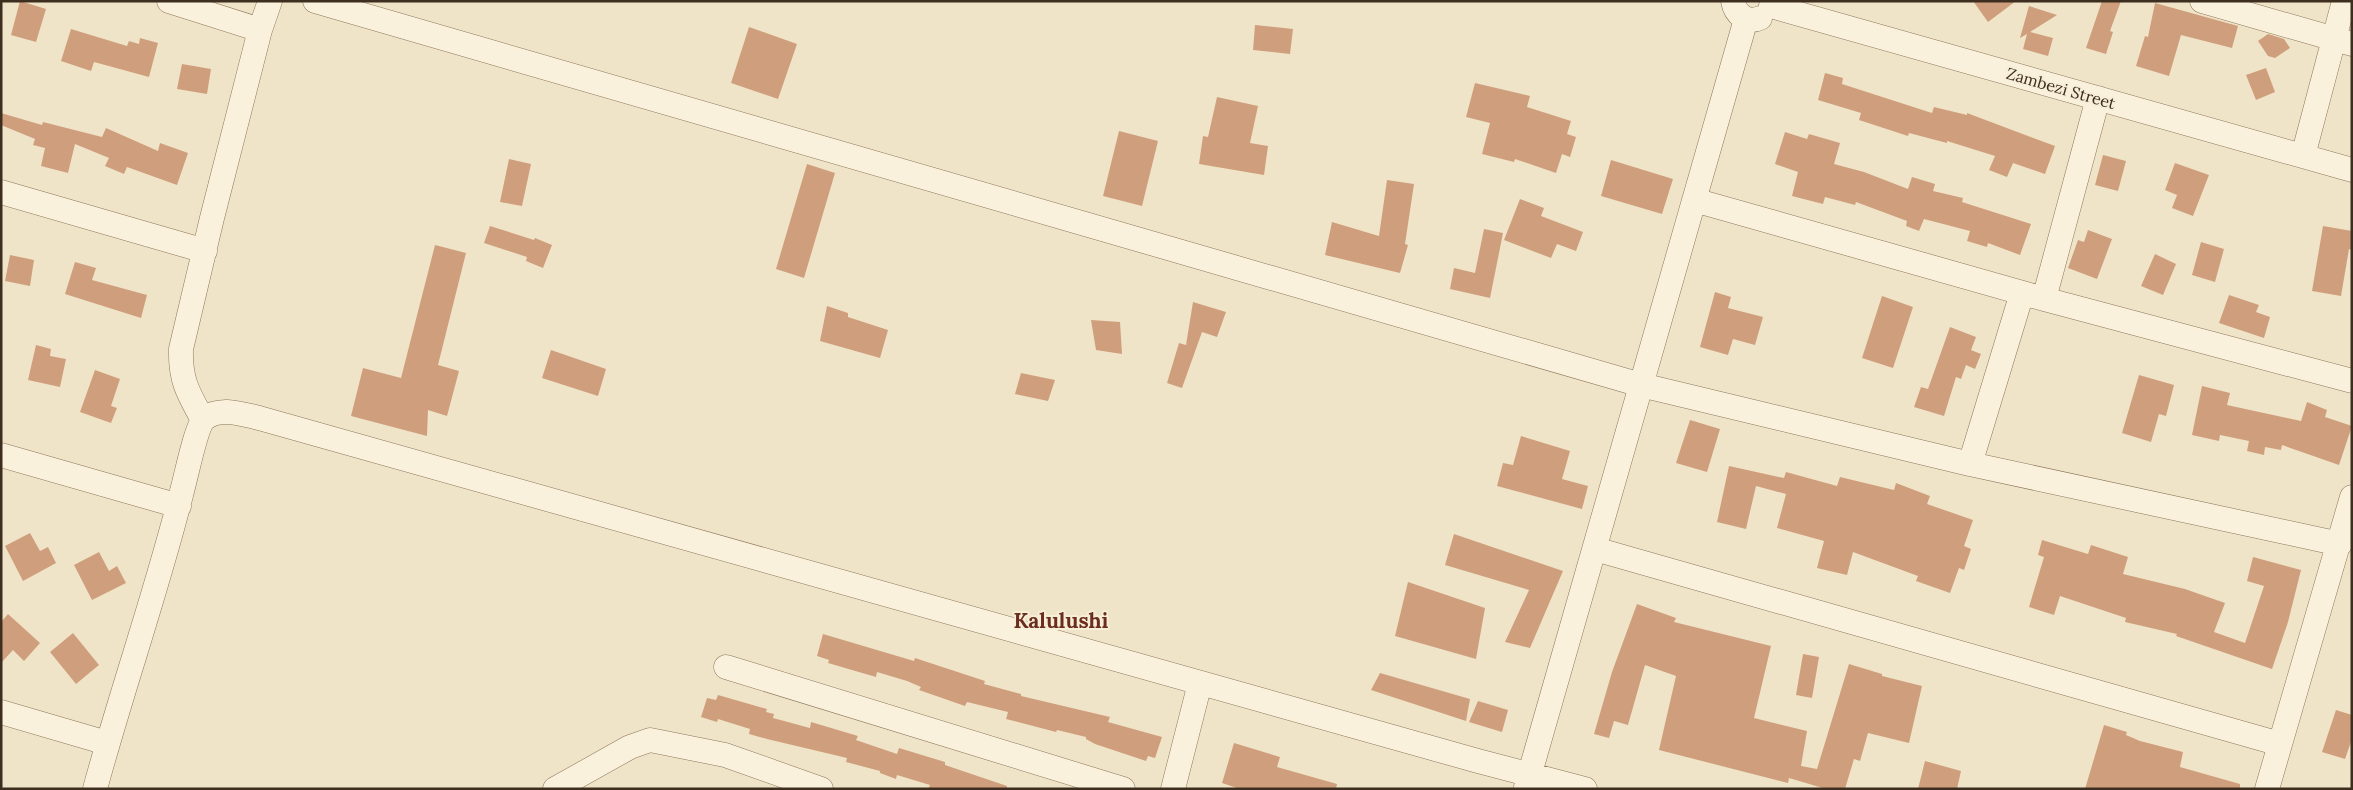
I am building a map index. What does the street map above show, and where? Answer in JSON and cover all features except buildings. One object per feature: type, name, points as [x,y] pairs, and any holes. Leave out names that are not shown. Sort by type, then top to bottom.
[{"type":"street","points":[[169,1],[260,30]]},
{"type":"street","points":[[203,420],[185,388],[180,369],[181,349],[260,30],[270,1]]},
{"type":"street","points":[[315,1],[1641,385],[1970,464],[2340,544]]},
{"type":"street","points":[[2202,1],[2342,41]]},
{"type":"street","points":[[2303,156],[2342,41],[2344,1]]},
{"type":"street","points":[[1528,781],[1694,200],[1740,10],[1757,20],[1766,15],[1771,4]]},
{"type":"street","name":"Zambezi Street","points":[[1771,4],[2352,170]]},
{"type":"street","points":[[1970,464],[2033,296],[2098,98]]},
{"type":"street","points":[[1,192],[205,251]]},
{"type":"street","points":[[1694,200],[2033,296],[2352,381]]},
{"type":"street","points":[[94,789],[178,506],[197,434],[203,420],[217,412],[232,412],[259,418],[1478,761],[1528,781],[1585,789]]},
{"type":"street","points":[[1,454],[178,506]]},
{"type":"street","points":[[2268,789],[2352,497]]},
{"type":"street","points":[[1595,549],[2280,744]]},
{"type":"street","points":[[726,666],[1123,789]]},
{"type":"street","points":[[1173,789],[1200,684]]},
{"type":"street","points":[[1,712],[107,743]]},
{"type":"street","points":[[555,789],[630,747],[650,740],[725,755],[798,785],[821,789]]},
{"type":"district","name":"Kalulushi","points":[[1061,621]]}]
